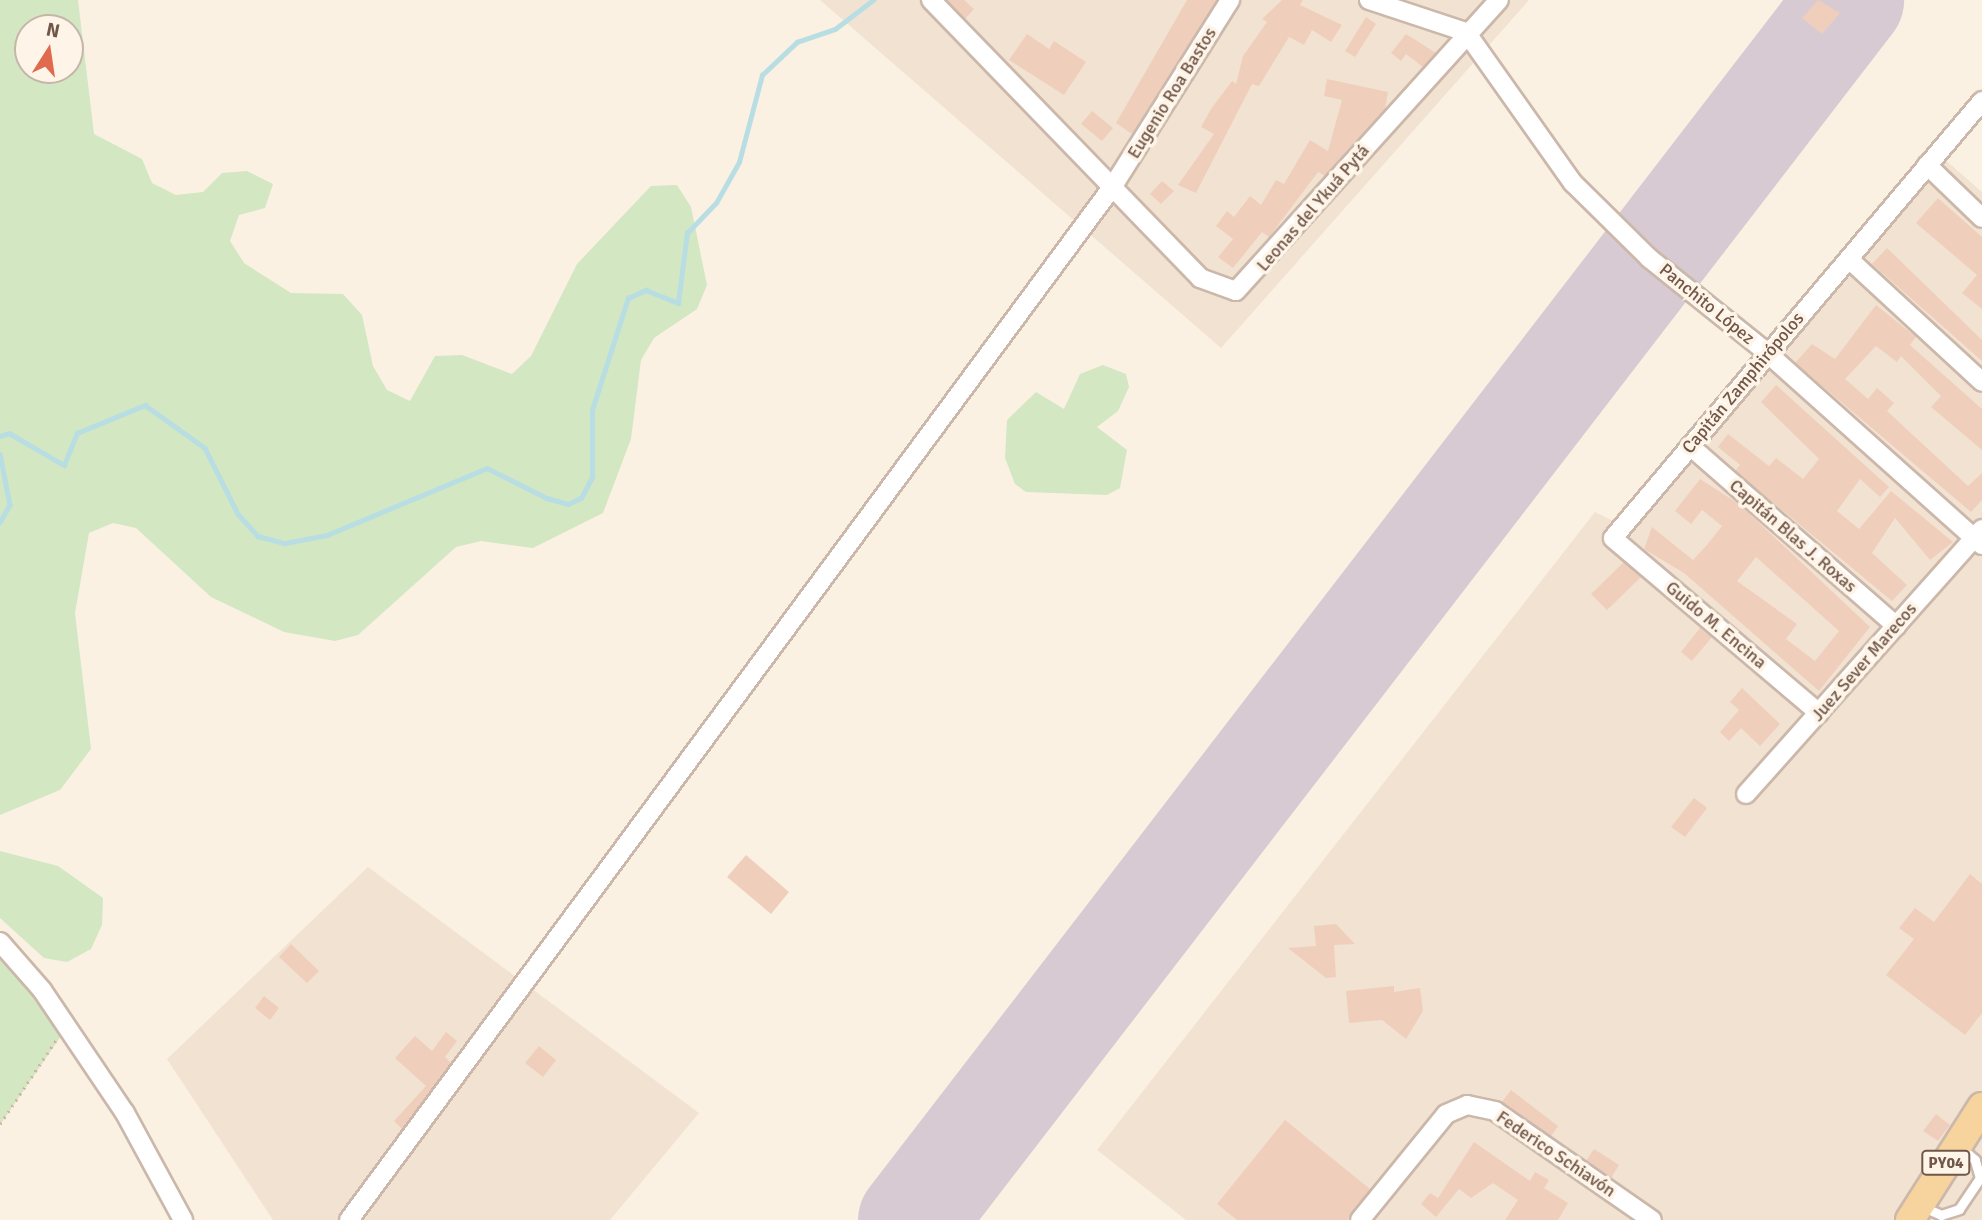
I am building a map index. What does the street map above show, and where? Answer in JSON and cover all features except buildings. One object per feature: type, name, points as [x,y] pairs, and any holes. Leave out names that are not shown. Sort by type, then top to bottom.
[{"type":"main road","name":"PY04","points":[[1929,1215],[1957,1146],[1982,1107]]},
{"type":"street","points":[[930,0],[1113,186]]},
{"type":"street","name":"Eugenio Roa Bastos","points":[[348,1220],[1113,186],[1230,0]]},
{"type":"street","points":[[1369,0],[1466,32]]},
{"type":"street","name":"Leonas del Ykuá Pytá","points":[[1113,186],[1200,278],[1237,291],[1466,32],[1499,0]]},
{"type":"street","name":"Panchito López","points":[[1466,32],[1573,183],[1649,258],[1765,351],[1979,538]]},
{"type":"street","name":"Capitán Zamphirópolos","points":[[1613,538],[1765,351],[1852,261],[1927,165],[1982,101]]},
{"type":"street","points":[[1927,165],[1982,218]]},
{"type":"street","points":[[1852,261],[1982,382]]},
{"type":"street","name":"Capitán Blas J. Roxas","points":[[1690,446],[1896,626]]},
{"type":"street","name":"Guido M. Encina","points":[[1613,538],[1819,713]]},
{"type":"street","name":"Juez Sever Marecos","points":[[1746,794],[1896,626],[1979,538]]},
{"type":"street","points":[[0,942],[68,1028],[183,1220]]},
{"type":"street","name":"Federico Schiavón","points":[[1360,1220],[1454,1108],[1481,1105],[1495,1111],[1652,1220]]},
{"type":"path","points":[[0,1124],[68,1028]]},
{"type":"shaded area","points":[[820,0],[1529,0],[1221,348]]},
{"type":"shaded area","points":[[1934,150],[1982,192],[1982,1220],[1186,1220],[1097,1150],[1595,512],[1613,521]]},
{"type":"shaded area","points":[[368,867],[699,1113],[610,1220],[273,1220],[167,1059]]},
{"type":"green space","points":[[0,0],[78,0],[80,14],[14,14],[14,84],[84,84],[84,50],[94,134],[142,159],[152,183],[176,195],[203,192],[222,173],[247,171],[273,184],[265,208],[239,215],[230,241],[244,263],[291,293],[343,294],[362,315],[373,366],[387,390],[410,401],[435,356],[462,355],[512,374],[531,356],[577,264],[651,186],[677,185],[691,207],[707,285],[697,309],[654,338],[641,360],[631,439],[603,513],[533,548],[481,541],[456,547],[358,635],[335,641],[284,632],[211,597],[136,528],[113,523],[89,533],[75,613],[91,749],[60,790],[0,815]]},
{"type":"green space","points":[[1103,365],[1126,374],[1129,387],[1118,411],[1097,427],[1127,450],[1120,488],[1107,495],[1026,492],[1015,484],[1005,458],[1007,420],[1036,392],[1064,409],[1080,374]]},
{"type":"green space","points":[[0,851],[58,866],[103,898],[102,925],[91,949],[67,962],[44,958],[0,918]]},
{"type":"green space","points":[[0,942],[72,1020],[0,1125]]},
{"type":"waterway","points":[[0,436],[9,433],[64,465],[77,433],[145,405],[205,448],[238,514],[258,536],[285,543],[327,535],[487,468],[547,498],[568,504],[581,498],[592,477],[592,410],[628,298],[646,290],[678,303],[687,233],[716,203],[739,162],[762,75],[797,42],[835,29],[873,0]]},
{"type":"waterway","points":[[0,454],[10,505],[0,522]]},
{"type":"runway","points":[[911,1220],[1850,0]]}]
